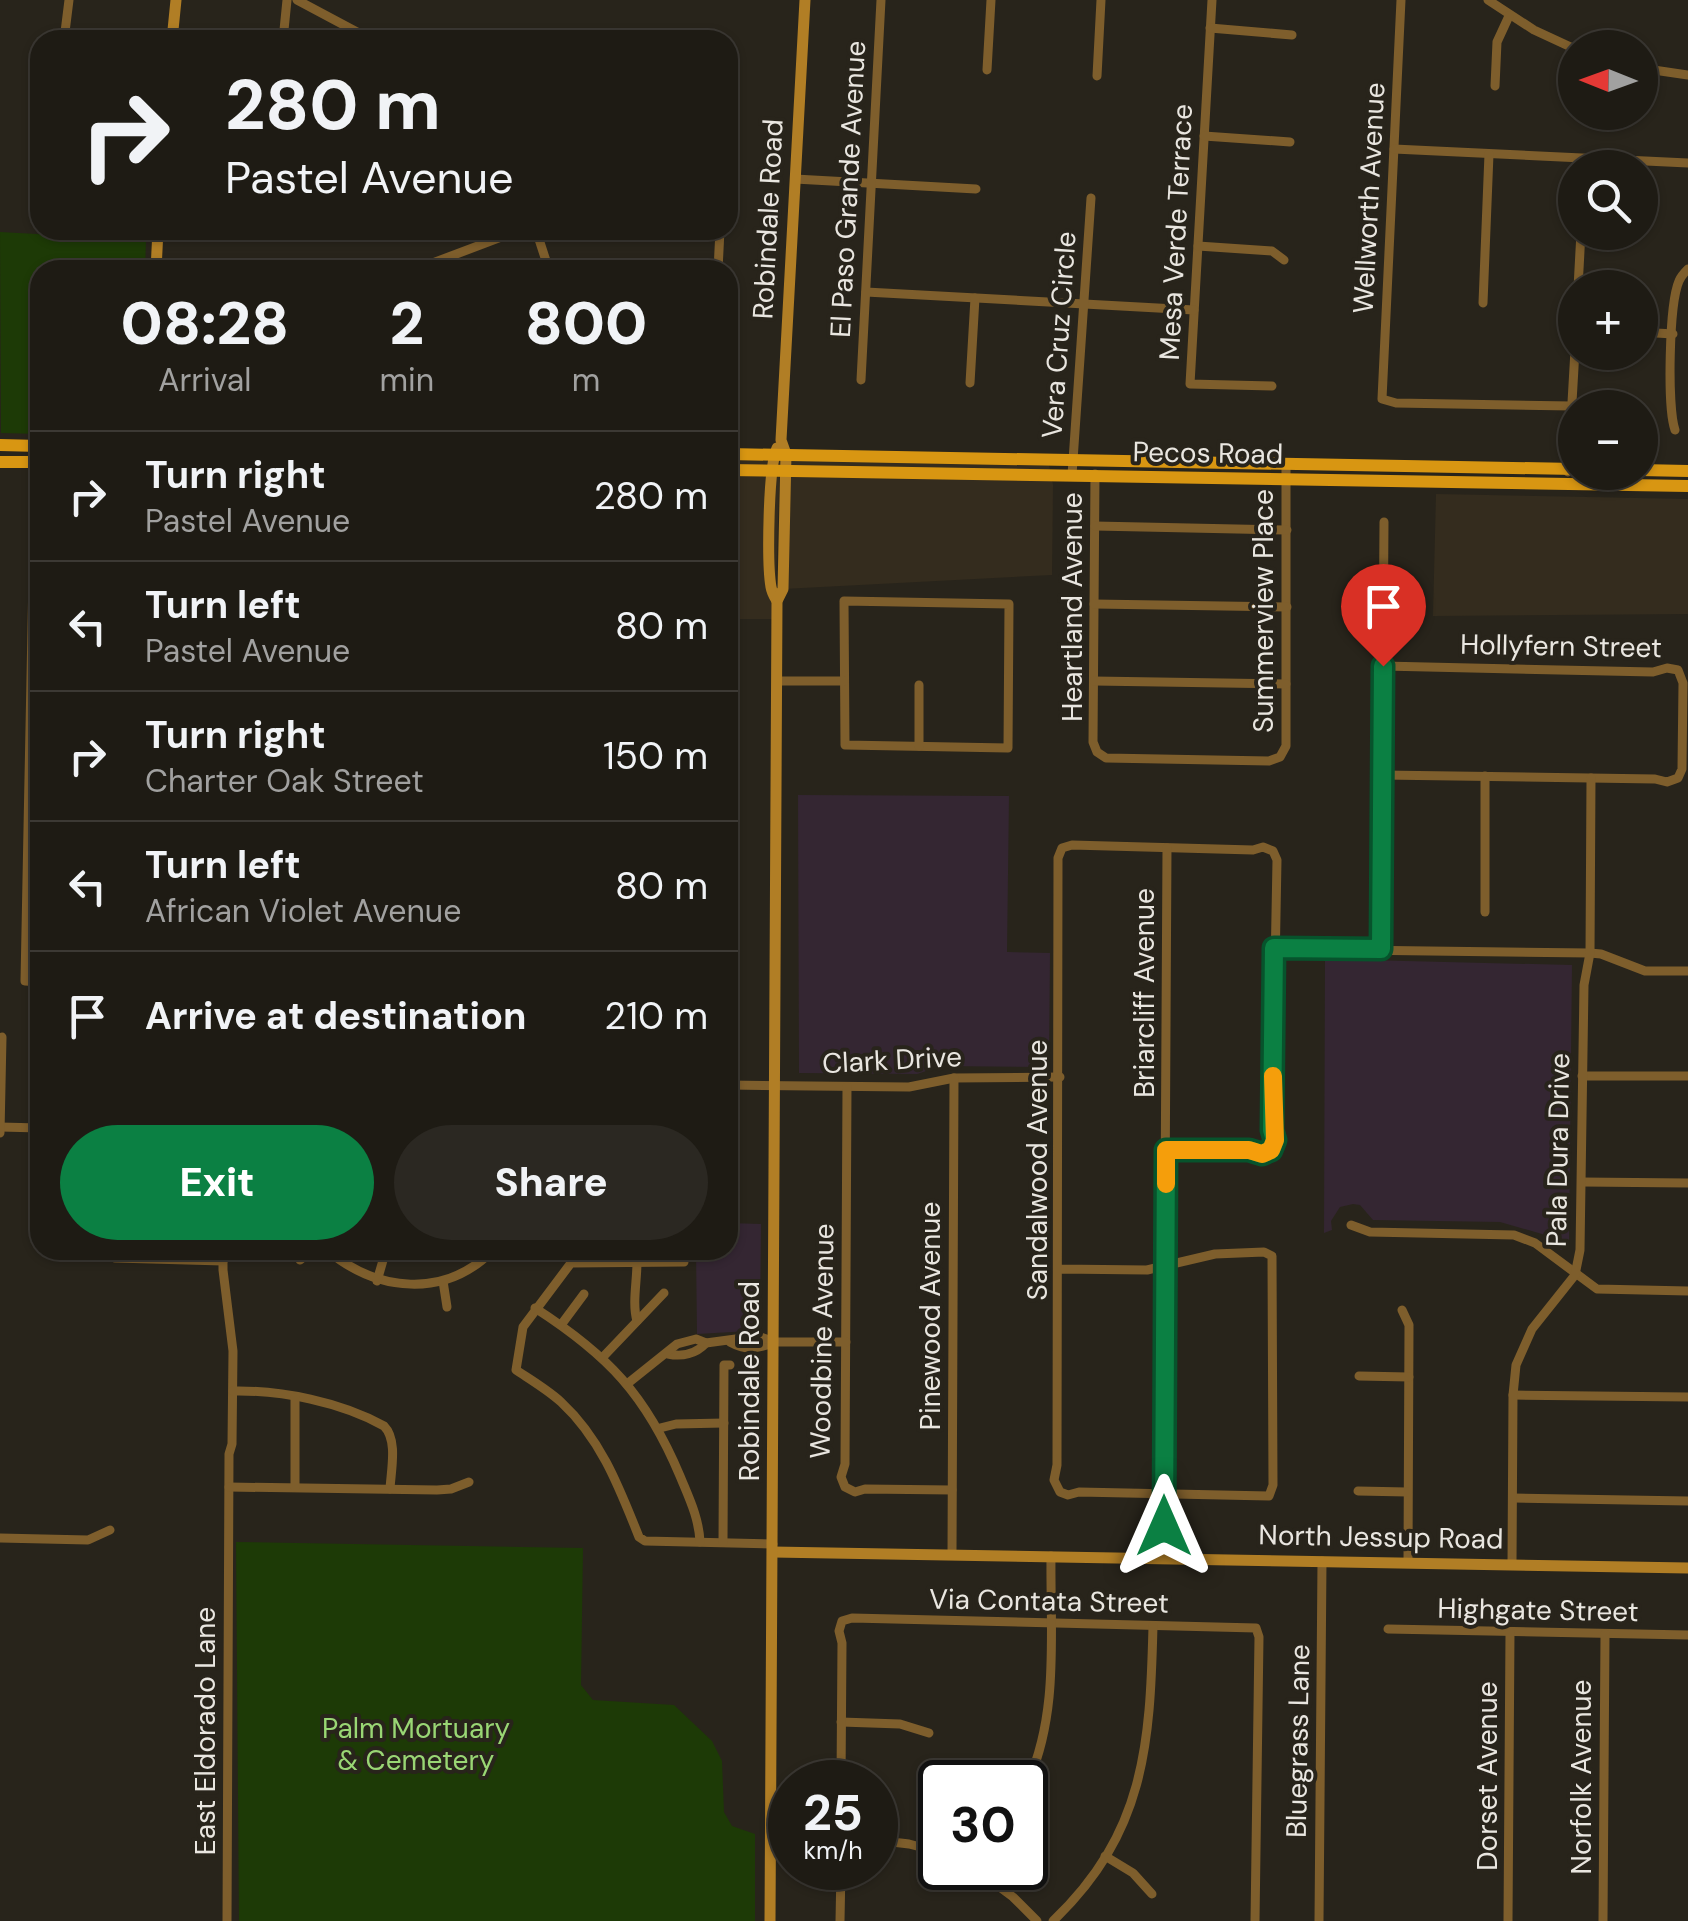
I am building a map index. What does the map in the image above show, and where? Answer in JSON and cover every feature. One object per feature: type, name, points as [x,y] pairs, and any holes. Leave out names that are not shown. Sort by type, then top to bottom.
[{"type":"main road","points":[[0,446],[30,446]]},
{"type":"main road","name":"Pecos Road","points":[[738,453],[780,449],[952,458],[1558,469]]},
{"type":"main road","points":[[912,472],[919,465],[952,458]]},
{"type":"main road","points":[[0,462],[30,462]]},
{"type":"main road","name":"Pecos Road","points":[[738,470],[1558,484]]},
{"type":"main road","points":[[1658,470],[1688,470]]},
{"type":"main road","name":"Pecos Road","points":[[1658,485],[1688,486]]},
{"type":"street","points":[[65,30],[68,0]]},
{"type":"street","points":[[173,30],[176,0]]},
{"type":"street","points":[[284,30],[287,0]]},
{"type":"street","points":[[298,0],[354,30]]},
{"type":"street","name":"Robindale Road","points":[[772,1760],[778,601],[770,590],[804,0]]},
{"type":"street","name":"El Paso Grande Avenue","points":[[861,380],[881,0]]},
{"type":"street","points":[[987,70],[991,0]]},
{"type":"street","points":[[1097,76],[1101,0]]},
{"type":"street","name":"Mesa Verde Terrace","points":[[1212,0],[1190,384],[1272,386]]},
{"type":"street","name":"Wellworth Avenue","points":[[1401,0],[1382,399],[1396,404],[1558,406]]},
{"type":"street","points":[[1488,0],[1508,16],[1558,41]]},
{"type":"street","points":[[1495,86],[1497,42],[1508,16]]},
{"type":"street","points":[[1210,28],[1292,35]]},
{"type":"street","points":[[1658,71],[1688,75]]},
{"type":"street","points":[[1204,136],[1290,142]]},
{"type":"street","points":[[1394,149],[1558,161]]},
{"type":"street","points":[[1484,304],[1490,154]]},
{"type":"street","points":[[1658,163],[1688,163]]},
{"type":"street","points":[[795,179],[976,189]]},
{"type":"street","name":"Vera Cruz Circle","points":[[1072,475],[1091,198]]},
{"type":"street","points":[[440,260],[494,240]]},
{"type":"street","points":[[1198,246],[1272,251],[1284,260]]},
{"type":"street","points":[[1675,430],[1669,413],[1673,334],[1677,288],[1688,269]]},
{"type":"street","points":[[866,292],[1194,310]]},
{"type":"street","points":[[970,383],[975,298]]},
{"type":"street","points":[[1658,333],[1673,334]]},
{"type":"street","name":"Heartland Avenue","points":[[1096,461],[1093,742],[1097,752],[1106,758],[1269,761],[1280,757]]},
{"type":"street","name":"Summerview Place","points":[[1280,757],[1286,746],[1286,464]]},
{"type":"street","points":[[1381,949],[1384,522]]},
{"type":"street","points":[[1095,526],[1287,530]]},
{"type":"street","points":[[844,601],[1009,604],[1008,748],[845,745],[844,681],[844,601]]},
{"type":"street","points":[[1094,604],[1286,607]]},
{"type":"street","name":"Hollyfern Street","points":[[1383,666],[1678,670],[1683,683],[1682,769],[1678,778],[1666,782],[1591,778]]},
{"type":"street","points":[[777,682],[844,681]]},
{"type":"street","points":[[1094,681],[1286,684]]},
{"type":"street","points":[[919,685],[919,746]]},
{"type":"street","points":[[1382,775],[1591,778]]},
{"type":"street","points":[[1484,912],[1485,776]]},
{"type":"street","name":"Pala Dura Drive","points":[[1512,1564],[1516,1365],[1526,1340],[1574,1275],[1580,1250],[1584,985],[1590,953],[1591,778]]},
{"type":"street","points":[[30,809],[25,981],[30,981]]},
{"type":"street","name":"Sandalwood Avenue","points":[[1164,1494],[1068,1495],[1060,1492],[1054,1480],[1059,1269],[1058,858],[1062,848],[1072,845],[1167,848]]},
{"type":"street","points":[[1166,1150],[1249,1150],[1262,1154],[1271,1150],[1275,1140],[1272,1130],[1277,860],[1273,851],[1264,848],[1167,848]]},
{"type":"street","name":"Briarcliff Avenue","points":[[1163,1558],[1167,848]]},
{"type":"street","points":[[1274,948],[1590,953],[1645,970],[1688,971]]},
{"type":"street","points":[[2,1037],[0,1130],[30,1128]]},
{"type":"street","points":[[1582,1076],[1688,1076]]},
{"type":"street","name":"Clark Drive","points":[[738,1085],[909,1088],[954,1078],[1060,1077]]},
{"type":"street","name":"Pinewood Avenue","points":[[952,1554],[954,1078]]},
{"type":"street","name":"Woodbine Avenue","points":[[847,1087],[845,1464],[841,1478],[845,1488],[855,1492],[952,1490]]},
{"type":"street","points":[[1582,1182],[1688,1183]]},
{"type":"street","points":[[1351,1225],[1370,1232],[1514,1235],[1544,1250],[1597,1288],[1688,1291]]},
{"type":"street","points":[[1059,1269],[1164,1268],[1214,1254],[1264,1252],[1272,1256],[1273,1486],[1269,1496],[1164,1494]]},
{"type":"street","name":"East Eldorado Lane","points":[[223,1260],[232,1391],[227,1921]]},
{"type":"street","points":[[339,1260],[376,1281],[403,1285],[443,1281],[482,1260]]},
{"type":"street","points":[[376,1281],[383,1260]]},
{"type":"street","points":[[684,1262],[571,1262],[522,1327],[516,1370],[560,1401],[589,1432],[614,1476],[639,1537],[656,1543],[723,1542],[773,1548]]},
{"type":"street","points":[[636,1262],[638,1288],[633,1309],[637,1321]]},
{"type":"street","points":[[443,1281],[447,1307]]},
{"type":"street","points":[[602,1358],[664,1293]]},
{"type":"street","points":[[561,1325],[584,1294]]},
{"type":"street","points":[[535,1308],[602,1358],[660,1428],[699,1524],[700,1542]]},
{"type":"street","points":[[1402,1310],[1409,1325],[1408,1562]]},
{"type":"street","points":[[627,1384],[686,1341],[696,1339],[706,1343],[730,1342],[740,1348],[758,1348],[775,1342],[846,1342]]},
{"type":"street","points":[[723,1542],[724,1364],[730,1365]]},
{"type":"street","points":[[1359,1376],[1409,1377]]},
{"type":"street","points":[[232,1391],[296,1398],[376,1422],[390,1431],[390,1489]]},
{"type":"street","points":[[1513,1395],[1688,1396]]},
{"type":"street","points":[[295,1487],[296,1398]]},
{"type":"street","points":[[660,1428],[724,1422]]},
{"type":"street","points":[[229,1488],[451,1489],[469,1482]]},
{"type":"street","points":[[1358,1491],[1408,1492]]},
{"type":"street","points":[[1512,1498],[1688,1501]]},
{"type":"street","points":[[0,1538],[88,1540],[110,1530]]},
{"type":"street","name":"North Jessup Road","points":[[773,1548],[1688,1568]]},
{"type":"street","points":[[1037,1760],[1046,1719],[1051,1556]]},
{"type":"street","name":"Bluegrass Lane","points":[[1318,1921],[1322,1561]]},
{"type":"street","name":"Via Contata Street","points":[[842,1722],[839,1631],[842,1621],[852,1618],[1256,1628],[1259,1637],[1255,1921]]},
{"type":"street","points":[[1053,1921],[1105,1856],[1132,1799],[1148,1745],[1152,1626]]},
{"type":"street","name":"Highgate Street","points":[[1388,1630],[1688,1635]]},
{"type":"street","name":"Dorset Avenue","points":[[1508,1921],[1510,1632]]},
{"type":"street","name":"Norfolk Avenue","points":[[1603,1921],[1605,1634]]},
{"type":"street","points":[[841,1760],[842,1722],[900,1724],[929,1733]]},
{"type":"street","points":[[1105,1856],[1133,1873],[1152,1894]]},
{"type":"street","name":"Robindale Road","points":[[770,1890],[770,1921]]},
{"type":"street","points":[[840,1921],[841,1890]]},
{"type":"street","points":[[1005,1890],[1037,1921]]},
{"type":"shaded area","points":[[786,459],[1049,465],[1053,485],[1052,575],[783,589]]},
{"type":"shaded area","points":[[738,460],[780,460],[775,619],[738,619]]},
{"type":"shaded area","points":[[1436,494],[1688,499],[1688,614],[1433,616]]},
{"type":"shaded area","points":[[798,795],[1009,796],[1007,952],[1050,953],[1049,1060],[1041,1067],[941,1066],[917,1074],[799,1073]]},
{"type":"shaded area","points":[[1325,959],[1572,965],[1569,1245],[1561,1250],[1542,1234],[1500,1222],[1373,1220],[1360,1205],[1353,1204],[1340,1207],[1331,1221],[1332,1230],[1324,1233]]},
{"type":"shaded area","points":[[738,1223],[761,1224],[760,1320],[750,1331],[697,1334],[696,1260],[738,1260]]},
{"type":"green space","points":[[0,232],[30,234],[30,240],[146,240],[145,260],[30,260],[30,434],[1,433]]},
{"type":"green space","name":"Palm Mortuary & Cemetery","points":[[236,1542],[583,1548],[581,1685],[593,1700],[674,1705],[712,1741],[722,1761],[724,1812],[732,1826],[755,1834],[755,1921],[239,1921]]},
{"type":"slow traffic","points":[[1166,1184],[1166,1150],[1249,1150],[1262,1154],[1271,1150],[1275,1140],[1273,1076]]},
{"type":"route","points":[[1164,1526],[1166,1150],[1249,1150],[1262,1154],[1271,1150],[1275,1140],[1274,948],[1381,949],[1383,666]]}]
